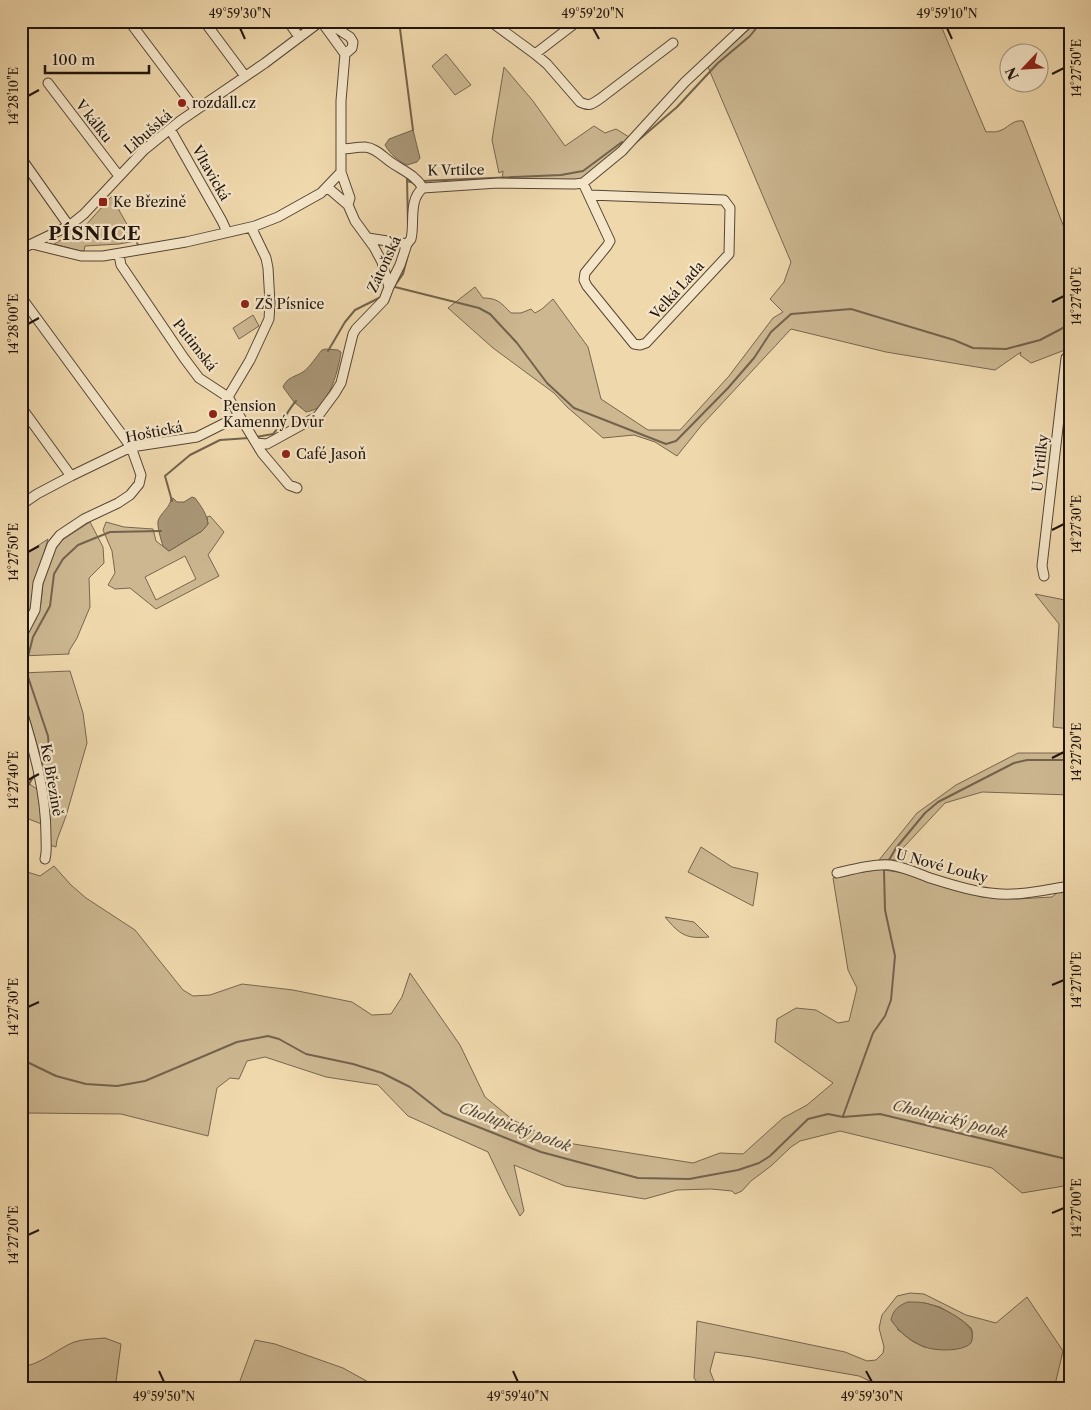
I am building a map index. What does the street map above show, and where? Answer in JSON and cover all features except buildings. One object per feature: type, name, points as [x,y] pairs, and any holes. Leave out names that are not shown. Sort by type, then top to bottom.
[{"type":"street","points":[[128,21],[196,110]]},
{"type":"street","points":[[204,21],[245,76]]},
{"type":"street","points":[[288,21],[299,38]]},
{"type":"street","points":[[490,21],[547,64],[580,102],[586,105],[592,105],[673,43]]},
{"type":"street","points":[[535,54],[578,21]]},
{"type":"street","points":[[583,183],[622,151],[685,82],[750,21]]},
{"type":"street","points":[[324,25],[333,26],[350,37],[353,42],[352,48],[345,54]]},
{"type":"street","points":[[324,25],[345,54],[341,101],[341,172],[350,198],[348,205]]},
{"type":"street","name":"Libušská","points":[[21,249],[69,226],[84,214],[144,150],[170,129],[299,38],[324,25]]},
{"type":"street","name":"V kálku","points":[[48,83],[119,176]]},
{"type":"street","name":"Vltavická","points":[[170,129],[222,221],[226,232]]},
{"type":"street","name":"K Vrtilce","points":[[341,149],[366,147],[375,150],[408,172],[420,183],[583,183]]},
{"type":"street","points":[[21,158],[69,226]]},
{"type":"street","points":[[32,244],[81,256],[103,256],[186,242],[251,227],[278,217],[302,204],[327,187],[341,172]]},
{"type":"street","name":"Zátoňská","points":[[254,439],[267,444],[318,416],[335,393],[341,383],[353,334],[378,307],[398,271],[407,244],[411,239],[415,198],[419,191],[420,183]]},
{"type":"street","name":"Velká Lada","points":[[583,183],[588,195],[610,241],[608,246],[585,272],[584,280],[634,344],[646,343],[729,254],[730,208],[724,200],[588,195]]},
{"type":"street","points":[[327,187],[348,205],[355,221],[368,238],[382,262],[387,292]]},
{"type":"street","points":[[228,397],[250,360],[269,319],[267,263],[251,227]]},
{"type":"street","points":[[368,238],[407,244]]},
{"type":"street","name":"Putimská","points":[[119,254],[122,265],[199,378],[228,397],[262,453],[289,485],[297,488]]},
{"type":"street","points":[[21,297],[131,447],[141,475],[139,484],[130,495],[118,503],[84,519],[60,535],[52,545],[38,583],[35,610],[21,637]]},
{"type":"street","name":"U Vrtilky","points":[[1044,576],[1042,566],[1066,358],[1070,356]]},
{"type":"street","points":[[21,407],[71,476]]},
{"type":"street","name":"Hoštická","points":[[21,505],[71,476],[131,447],[197,437],[239,416]]},
{"type":"street","name":"Ke Březině","points":[[21,708],[37,760],[46,814],[45,859]]},
{"type":"street","name":"U Nové Louky","points":[[837,873],[876,865],[891,866],[907,869],[975,891],[1006,895],[1070,886]]},
{"type":"shaded area","points":[[758,21],[939,21],[986,132],[997,132],[1016,121],[1023,121],[1070,243],[1070,348],[1031,363],[1020,355],[1021,352],[995,370],[886,352],[791,329],[701,426],[677,456],[655,442],[634,435],[603,438],[567,407],[554,393],[493,348],[448,308],[475,287],[483,298],[496,300],[511,313],[521,313],[531,309],[535,313],[553,299],[588,347],[601,399],[648,430],[680,430],[729,376],[773,318],[783,312],[770,299],[784,282],[791,262],[708,67]]},
{"type":"shaded area","points":[[446,54],[471,85],[455,95],[432,66]]},
{"type":"shaded area","points":[[504,67],[533,101],[565,146],[594,126],[605,133],[616,129],[629,137],[622,148],[580,181],[502,180],[503,171],[499,173],[492,140]]},
{"type":"shaded area","points":[[413,130],[420,158],[417,162],[407,165],[394,157],[385,145],[389,139]]},
{"type":"shaded area","points":[[112,196],[140,247],[138,247],[136,241],[85,246],[84,251],[80,251],[54,244],[85,226]]},
{"type":"shaded area","points":[[253,315],[259,326],[239,339],[233,328]]},
{"type":"shaded area","points":[[322,350],[341,352],[336,375],[325,400],[314,410],[306,412],[294,402],[283,387],[289,379],[306,370]]},
{"type":"shaded area","points":[[192,497],[195,498],[203,510],[208,524],[202,531],[169,551],[163,546],[158,521],[171,499],[173,498],[177,502],[184,502]]},
{"type":"shaded area","points":[[210,516],[224,532],[208,555],[219,576],[156,609],[130,588],[115,589],[108,585],[115,573],[112,551],[103,530],[106,522],[124,527],[153,529],[156,541],[169,551],[202,531],[208,524],[207,517]],"holes":[[[185,556],[196,579],[156,600],[145,577]]]},
{"type":"shaded area","points":[[90,522],[103,547],[104,563],[89,578],[90,607],[69,654],[21,656],[21,644],[36,619],[41,603],[43,583],[56,544]]},
{"type":"shaded area","points":[[48,539],[36,580],[32,608],[23,622],[21,621],[21,557]]},
{"type":"shaded area","points":[[1035,594],[1070,601],[1070,729],[1053,727],[1059,624]]},
{"type":"shaded area","points":[[70,671],[83,713],[87,743],[56,847],[49,845],[46,776],[21,690],[21,673]]},
{"type":"shaded area","points":[[1018,753],[1070,753],[1070,795],[982,792],[945,803],[903,848],[903,860],[879,860],[917,813],[956,785]]},
{"type":"shaded area","points":[[21,778],[41,792],[44,825],[21,816]]},
{"type":"shaded area","points":[[701,847],[732,867],[758,873],[753,906],[688,872]]},
{"type":"shaded area","points":[[54,866],[86,898],[135,930],[183,990],[193,996],[210,995],[242,984],[293,990],[352,1002],[372,1015],[391,1014],[402,997],[410,973],[460,1045],[485,1097],[513,1120],[555,1141],[693,1163],[720,1153],[743,1154],[783,1118],[807,1105],[833,1083],[775,1042],[777,1019],[796,1008],[816,1010],[838,1023],[849,1021],[857,988],[848,970],[833,878],[878,869],[904,873],[982,897],[1017,899],[1052,897],[1058,892],[1070,890],[1070,1185],[1022,1193],[992,1168],[840,1131],[800,1141],[751,1181],[742,1191],[735,1194],[732,1191],[711,1189],[677,1190],[645,1199],[565,1186],[514,1165],[524,1211],[520,1216],[488,1152],[408,1116],[378,1085],[326,1077],[265,1057],[247,1061],[239,1079],[230,1078],[217,1088],[208,1136],[121,1114],[29,1113],[21,1145],[21,870],[40,876]]},
{"type":"shaded area","points":[[665,917],[694,922],[709,937],[684,935]]},
{"type":"shaded area","points":[[910,1293],[924,1294],[966,1315],[996,1323],[1027,1297],[1063,1351],[1054,1389],[887,1389],[859,1376],[715,1352],[710,1371],[716,1386],[699,1385],[694,1378],[697,1321],[845,1352],[867,1361],[876,1360],[883,1353],[884,1347],[879,1328],[882,1315],[897,1296]],"holes":[[[924,1303],[940,1307],[971,1328],[972,1339],[924,1347],[912,1341],[897,1329]]]},
{"type":"shaded area","points":[[908,1302],[921,1302],[931,1305],[958,1317],[972,1331],[971,1343],[962,1348],[942,1350],[925,1347],[910,1339],[891,1320],[897,1308]]},
{"type":"shaded area","points":[[105,1338],[121,1344],[115,1389],[21,1389],[21,1367],[42,1360],[74,1342]]},
{"type":"shaded area","points":[[255,1340],[275,1344],[343,1368],[381,1389],[237,1389]]},
{"type":"waterway","points":[[399,21],[413,130]]},
{"type":"waterway","points":[[634,144],[677,107],[718,63],[750,36],[762,21]]},
{"type":"waterway","points":[[422,181],[561,175],[583,171],[622,142]]},
{"type":"waterway","points":[[407,178],[408,225]]},
{"type":"waterway","points":[[407,181],[415,183]]},
{"type":"waterway","points":[[391,291],[403,274],[408,255]]},
{"type":"waterway","points":[[395,287],[479,308],[490,314],[517,343],[547,383],[574,408],[666,444],[676,441],[728,388],[754,358],[771,332],[791,314],[851,309],[954,340],[973,348],[1006,349],[1040,340],[1070,323]]},
{"type":"waterway","points":[[328,351],[345,322],[355,310],[383,296]]},
{"type":"waterway","points":[[256,437],[273,434],[296,401]]},
{"type":"waterway","points":[[172,501],[165,476],[190,455],[220,440],[249,438]]},
{"type":"waterway","points":[[40,764],[49,749],[48,736],[25,668],[33,637],[50,606],[54,574],[63,559],[78,545],[110,532],[161,531]]},
{"type":"waterway","points":[[889,860],[896,848],[925,813],[938,802],[1014,763],[1027,760],[1070,760]]},
{"type":"waterway","points":[[21,794],[25,791],[36,772]]},
{"type":"waterway","points":[[843,1116],[873,1033],[885,1016],[891,1000],[895,956],[885,910],[884,870]]},
{"type":"waterway","name":"Cholupický potok","points":[[21,1059],[56,1076],[86,1084],[117,1086],[145,1081],[237,1042],[268,1036],[279,1039],[306,1054],[353,1064],[382,1073],[410,1087],[443,1113],[541,1152],[638,1178],[689,1179],[738,1170],[759,1163],[770,1156],[808,1119],[828,1114],[843,1117],[880,1114],[1066,1159]]},
{"type":"place","name":"rozdall.cz","points":[[182,103]]},
{"type":"place","name":"Ke Březině","points":[[103,202]]},
{"type":"place","name":"ZŠ Písnice","points":[[245,304]]},
{"type":"place","name":"Pension Kamenný Dvůr","points":[[213,414]]},
{"type":"place","name":"Café Jasoň","points":[[286,454]]},
{"type":"district","name":"PÍSNICE","points":[[95,233]]}]
